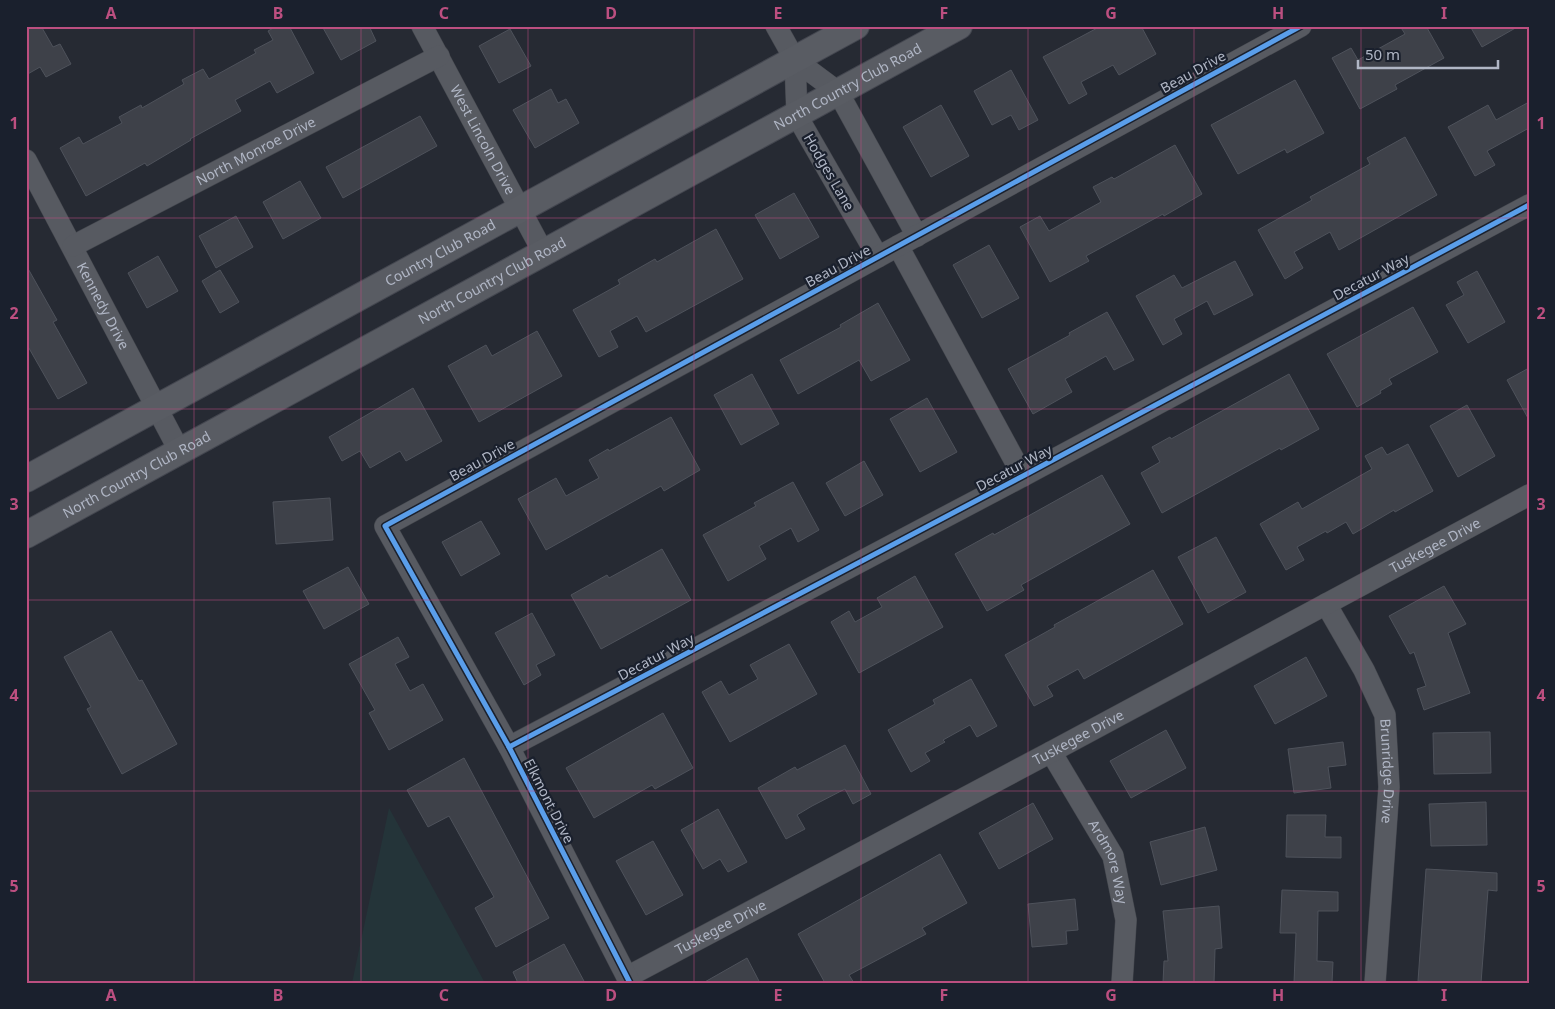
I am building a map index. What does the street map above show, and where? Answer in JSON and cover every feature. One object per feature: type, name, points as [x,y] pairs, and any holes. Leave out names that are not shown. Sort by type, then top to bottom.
[{"type":"main road","name":"Country Club Road","points":[[26,479],[856,26]]},
{"type":"main road","name":"North Country Club Road","points":[[26,535],[798,116],[959,26]]},
{"type":"street","name":"West Lincoln Drive","points":[[422,26],[544,254]]},
{"type":"street","points":[[776,26],[795,60],[838,92],[907,241],[1023,476]]},
{"type":"street","name":"Beau Drive","points":[[385,526],[1301,26]]},
{"type":"street","name":"North Monroe Drive","points":[[72,246],[439,56]]},
{"type":"street","name":"Hodges Lane","points":[[795,60],[798,116],[878,257]]},
{"type":"street","name":"Kennedy Drive","points":[[26,160],[180,452]]},
{"type":"street","name":"Decatur Way","points":[[509,747],[1023,476],[1529,205]]},
{"type":"street","name":"Tuskegee Drive","points":[[629,980],[1529,495]]},
{"type":"street","name":"Elkmont Drive","points":[[385,526],[509,747],[629,980]]},
{"type":"street","name":"Brunridge Drive","points":[[1326,604],[1364,670],[1385,715],[1389,787],[1376,983]]},
{"type":"street","name":"Ardmore Way","points":[[1051,752],[1114,856],[1126,920],[1122,983]]},
{"type":"shaded area","points":[[389,808],[485,983],[352,983]]},
{"type":"building","points":[[26,26],[41,26],[53,47],[60,44],[71,64],[46,77],[40,67],[26,75]]},
{"type":"building","points":[[277,26],[289,26],[314,73],[277,93],[270,81],[235,100],[241,111],[190,139],[147,166],[145,163],[86,196],[60,148],[79,137],[83,144],[122,123],[119,117],[141,105],[142,108],[184,84],[182,80],[203,69],[209,79],[256,53],[254,50],[273,40],[268,31]]},
{"type":"building","points":[[322,26],[369,26],[376,41],[341,60]]},
{"type":"building","points":[[1101,26],[1141,26],[1156,54],[1119,75],[1113,65],[1081,82],[1087,94],[1069,104],[1043,57]]},
{"type":"building","points":[[1400,26],[1426,26],[1444,58],[1395,85],[1397,89],[1360,109],[1332,58],[1351,48],[1358,60],[1405,34]]},
{"type":"building","points":[[1470,26],[1519,26],[1482,47]]},
{"type":"building","points":[[510,29],[531,66],[499,83],[479,46]]},
{"type":"building","points":[[1011,70],[1038,120],[1019,130],[1011,115],[992,125],[974,91]]},
{"type":"building","points":[[1295,80],[1324,133],[1287,153],[1285,149],[1238,174],[1211,125]]},
{"type":"building","points":[[551,89],[558,103],[566,99],[579,123],[535,148],[513,110]]},
{"type":"building","points":[[1529,102],[1529,128],[1487,151],[1495,165],[1475,176],[1448,127],[1488,105],[1496,120]]},
{"type":"building","points":[[941,105],[969,156],[931,177],[903,127]]},
{"type":"building","points":[[420,116],[437,146],[343,198],[326,167]]},
{"type":"building","points":[[1405,137],[1437,195],[1339,250],[1330,232],[1294,252],[1303,268],[1285,279],[1258,230],[1312,200],[1310,197],[1370,164],[1367,158]]},
{"type":"building","points":[[1175,145],[1202,194],[1086,256],[1089,261],[1050,282],[1020,227],[1040,216],[1049,231],[1101,202],[1093,187],[1112,177],[1114,179]]},
{"type":"building","points":[[300,181],[321,218],[283,239],[263,202]]},
{"type":"building","points":[[794,193],[819,237],[780,259],[755,215]]},
{"type":"building","points":[[236,216],[253,247],[216,268],[199,236]]},
{"type":"building","points":[[716,229],[743,279],[646,332],[637,316],[610,331],[618,347],[599,357],[573,310],[620,284],[618,280],[655,259],[657,262]]},
{"type":"building","points":[[989,245],[1019,298],[982,318],[953,265]]},
{"type":"building","points":[[158,256],[178,291],[147,308],[128,273]]},
{"type":"building","points":[[1235,261],[1253,295],[1214,315],[1207,301],[1174,319],[1182,334],[1163,345],[1136,296],[1174,275],[1182,288]]},
{"type":"building","points":[[26,265],[57,320],[53,322],[87,383],[58,399],[26,343]]},
{"type":"building","points":[[220,270],[239,302],[220,313],[202,281]]},
{"type":"building","points":[[1477,271],[1505,322],[1468,343],[1446,305],[1464,295],[1457,282]]},
{"type":"building","points":[[878,303],[910,360],[871,381],[859,360],[798,394],[780,360],[841,327],[840,325]]},
{"type":"building","points":[[1413,307],[1438,352],[1389,379],[1392,384],[1357,407],[1327,354]]},
{"type":"building","points":[[1107,312],[1134,360],[1114,370],[1106,356],[1065,379],[1072,392],[1033,414],[1008,369]]},
{"type":"building","points":[[537,331],[562,376],[479,422],[448,366],[486,345],[492,356]]},
{"type":"building","points":[[1529,368],[1529,420],[1507,380]]},
{"type":"building","points":[[752,374],[779,424],[741,445],[714,395]]},
{"type":"building","points":[[1289,374],[1319,429],[1281,450],[1280,448],[1162,513],[1141,473],[1160,462],[1152,447],[1170,437],[1171,439]]},
{"type":"building","points":[[413,388],[442,441],[406,461],[400,451],[370,468],[360,451],[342,461],[329,437]]},
{"type":"building","points":[[927,398],[957,452],[920,472],[890,419]]},
{"type":"building","points":[[1467,405],[1495,456],[1458,477],[1430,426]]},
{"type":"building","points":[[671,417],[700,470],[664,491],[661,486],[546,550],[518,499],[556,478],[566,496],[599,478],[589,460]]},
{"type":"building","points":[[1408,444],[1433,491],[1395,512],[1394,510],[1353,534],[1346,522],[1327,533],[1326,531],[1297,547],[1304,560],[1286,570],[1260,524],[1298,502],[1302,509],[1372,469],[1365,456],[1382,447],[1387,455]]},
{"type":"building","points":[[864,461],[883,495],[845,516],[826,483]]},
{"type":"building","points":[[1102,475],[1130,524],[1021,585],[1024,590],[987,611],[955,554],[993,533],[994,535]]},
{"type":"building","points":[[793,482],[819,530],[798,542],[791,528],[759,546],[766,559],[728,581],[703,535],[756,506],[754,503]]},
{"type":"building","points":[[330,498],[333,540],[276,544],[273,502]]},
{"type":"building","points":[[481,521],[500,554],[461,576],[442,542]]},
{"type":"building","points":[[1216,537],[1246,592],[1208,613],[1178,557]]},
{"type":"building","points":[[662,549],[691,600],[601,649],[571,595],[607,575],[609,578]]},
{"type":"building","points":[[348,567],[369,604],[324,629],[303,591]]},
{"type":"building","points":[[1153,570],[1183,624],[1084,679],[1078,669],[1047,686],[1053,696],[1034,706],[1005,655],[1055,627],[1054,625]]},
{"type":"building","points":[[915,576],[943,627],[859,673],[831,622],[849,611],[855,622],[882,607],[877,598]]},
{"type":"building","points":[[1444,586],[1466,624],[1448,633],[1470,693],[1424,710],[1417,689],[1426,686],[1414,652],[1410,654],[1389,616]]},
{"type":"building","points":[[532,613],[555,655],[536,665],[541,675],[524,685],[495,633]]},
{"type":"building","points":[[111,631],[139,681],[142,680],[177,744],[122,774],[87,709],[91,707],[64,657]]},
{"type":"building","points":[[398,637],[409,657],[395,664],[410,691],[423,684],[443,720],[389,750],[369,713],[375,710],[349,664]]},
{"type":"building","points":[[789,644],[817,694],[730,742],[702,692],[721,681],[729,695],[758,679],[750,665]]},
{"type":"building","points":[[1306,657],[1327,696],[1275,724],[1254,686]]},
{"type":"building","points":[[971,679],[997,726],[977,737],[970,725],[943,740],[945,742],[925,753],[930,761],[911,772],[888,730],[935,704],[933,700]]},
{"type":"building","points":[[663,713],[693,768],[655,789],[652,785],[594,818],[566,768]]},
{"type":"building","points":[[1166,730],[1186,768],[1131,798],[1110,761]]},
{"type":"building","points":[[1490,732],[1491,773],[1434,774],[1433,733]]},
{"type":"building","points":[[1343,742],[1346,765],[1328,767],[1331,788],[1294,793],[1288,749]]},
{"type":"building","points":[[845,745],[871,794],[853,804],[845,789],[812,806],[797,815],[805,829],[786,839],[758,788],[795,767],[797,770]]},
{"type":"building","points":[[464,758],[549,918],[496,947],[475,908],[494,897],[449,816],[428,827],[407,790]]},
{"type":"building","points":[[1486,802],[1487,845],[1431,846],[1429,804]]},
{"type":"building","points":[[1033,803],[1053,839],[999,869],[979,833]]},
{"type":"building","points":[[718,809],[747,862],[728,872],[720,859],[703,869],[681,830]]},
{"type":"building","points":[[1287,815],[1326,815],[1325,837],[1341,837],[1341,858],[1286,857]]},
{"type":"building","points":[[1205,827],[1217,870],[1161,885],[1150,842]]},
{"type":"building","points":[[653,841],[683,895],[646,915],[616,861]]},
{"type":"building","points":[[940,854],[967,903],[922,928],[926,934],[849,975],[854,983],[825,983],[798,934]]},
{"type":"building","points":[[1426,869],[1497,873],[1497,891],[1488,890],[1481,983],[1418,981]]},
{"type":"building","points":[[1282,890],[1338,892],[1338,911],[1318,911],[1317,961],[1333,962],[1332,983],[1294,983],[1296,933],[1280,933]]},
{"type":"building","points":[[1075,899],[1078,930],[1066,931],[1067,944],[1032,947],[1028,904]]},
{"type":"building","points":[[1219,906],[1222,948],[1215,949],[1214,983],[1163,983],[1164,961],[1168,961],[1163,911]]},
{"type":"building","points":[[564,944],[585,983],[518,983],[513,972]]},
{"type":"building","points":[[747,958],[760,983],[703,983]]},
{"type":"cycle path","points":[[630,983],[509,747],[385,526],[1301,26]]},
{"type":"cycle path","points":[[509,747],[1023,476],[1529,205]]}]
